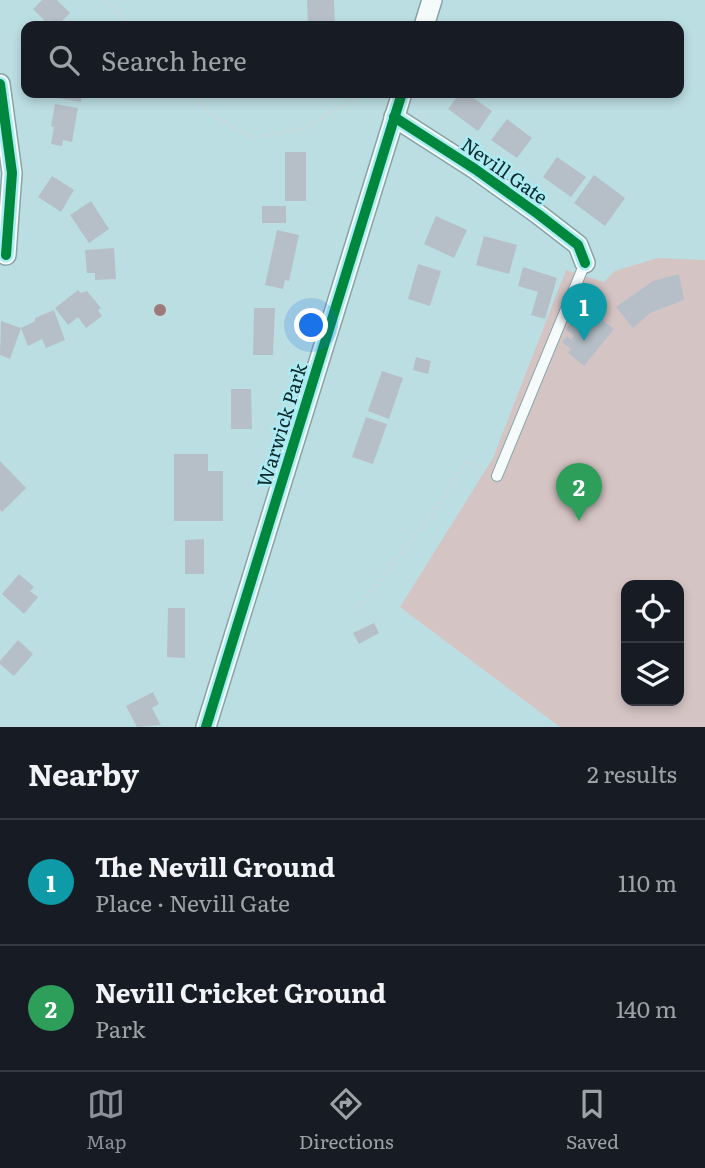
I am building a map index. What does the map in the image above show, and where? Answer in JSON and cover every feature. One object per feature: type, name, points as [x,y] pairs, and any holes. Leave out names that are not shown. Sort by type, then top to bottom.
[{"type":"street","points":[[426,21],[432,0]]},
{"type":"street","points":[[0,84],[12,173],[6,256]]},
{"type":"street","name":"Nevill Gate","points":[[398,104],[475,169],[578,245],[585,263]]},
{"type":"street","name":"Warwick Park","points":[[206,727],[398,104]]},
{"type":"lane","points":[[497,476],[585,263]]},
{"type":"path","points":[[106,0],[126,21]]},
{"type":"path","points":[[197,98],[213,116],[254,138],[305,128],[357,98]]},
{"type":"path","points":[[378,98],[398,104]]},
{"type":"path","points":[[357,610],[436,509],[465,463],[474,464],[497,476]]},
{"type":"shaded area","points":[[657,258],[705,260],[705,727],[560,727],[400,607],[493,458],[566,270],[604,282],[615,271]]},
{"type":"building","points":[[42,0],[57,0],[70,13],[62,21],[45,21],[33,9]]},
{"type":"building","points":[[307,0],[334,0],[335,21],[308,21]]},
{"type":"building","points":[[57,98],[81,98],[81,102]]},
{"type":"building","points":[[456,98],[473,98],[492,111],[478,131],[448,109]]},
{"type":"building","points":[[55,104],[78,108],[72,142],[63,140],[62,146],[51,144]]},
{"type":"building","points":[[507,119],[532,138],[517,158],[491,140]]},
{"type":"building","points":[[285,152],[306,152],[306,201],[285,201]]},
{"type":"building","points":[[557,157],[586,177],[571,197],[543,177]]},
{"type":"building","points":[[594,175],[625,198],[605,226],[574,203]]},
{"type":"building","points":[[52,176],[74,190],[61,212],[38,197]]},
{"type":"building","points":[[91,201],[109,229],[89,243],[70,215]]},
{"type":"building","points":[[262,206],[286,206],[286,223],[262,223]]},
{"type":"building","points":[[436,216],[467,230],[454,258],[424,244]]},
{"type":"building","points":[[277,230],[299,235],[289,281],[285,280],[283,289],[265,285]]},
{"type":"building","points":[[484,236],[517,245],[509,274],[476,265]]},
{"type":"building","points":[[114,248],[116,279],[95,280],[95,273],[87,273],[85,250]]},
{"type":"building","points":[[418,264],[441,271],[430,306],[408,299]]},
{"type":"building","points":[[523,267],[557,278],[545,319],[531,315],[538,292],[518,286]]},
{"type":"building","points":[[679,274],[684,300],[650,313],[633,328],[616,307],[653,281]]},
{"type":"building","points":[[78,290],[81,293],[87,291],[101,308],[98,310],[102,316],[86,328],[78,317],[68,325],[55,308]]},
{"type":"building","points":[[254,308],[275,308],[273,355],[253,355]]},
{"type":"building","points":[[54,310],[65,340],[46,348],[42,339],[28,346],[21,328]]},
{"type":"building","points":[[596,315],[614,329],[584,366],[568,353],[571,349],[562,342],[567,336],[571,340],[574,336],[566,329],[572,322],[583,331]]},
{"type":"building","points":[[1,321],[21,328],[10,359],[0,355]]},
{"type":"building","points":[[416,357],[431,361],[428,374],[413,370]]},
{"type":"building","points":[[382,371],[403,378],[389,419],[368,411]]},
{"type":"building","points":[[231,389],[251,389],[252,429],[231,429]]},
{"type":"building","points":[[366,417],[387,424],[373,464],[352,457]]},
{"type":"building","points":[[174,454],[208,454],[208,471],[223,471],[223,521],[174,521]]},
{"type":"building","points":[[0,461],[26,488],[2,512],[0,510]]},
{"type":"building","points":[[204,539],[204,574],[185,574],[185,540]]},
{"type":"building","points":[[19,574],[34,587],[30,591],[38,597],[24,614],[2,594]]},
{"type":"building","points":[[168,608],[185,608],[185,658],[167,657]]},
{"type":"building","points":[[374,623],[379,633],[359,644],[353,633]]},
{"type":"building","points":[[18,640],[33,654],[14,676],[0,661]]},
{"type":"building","points":[[153,692],[159,704],[152,708],[161,725],[137,727],[126,706]]},
{"type":"cycle path","points":[[0,84],[12,173],[6,255]]},
{"type":"cycle path","points":[[206,727],[400,98]]},
{"type":"cycle path","points":[[394,117],[475,169],[538,214],[578,245],[585,263]]},
{"type":"place","name":"The Nevill Ground","points":[[584,341]]},
{"type":"place","name":"Nevill Cricket Ground","points":[[579,521]]}]
